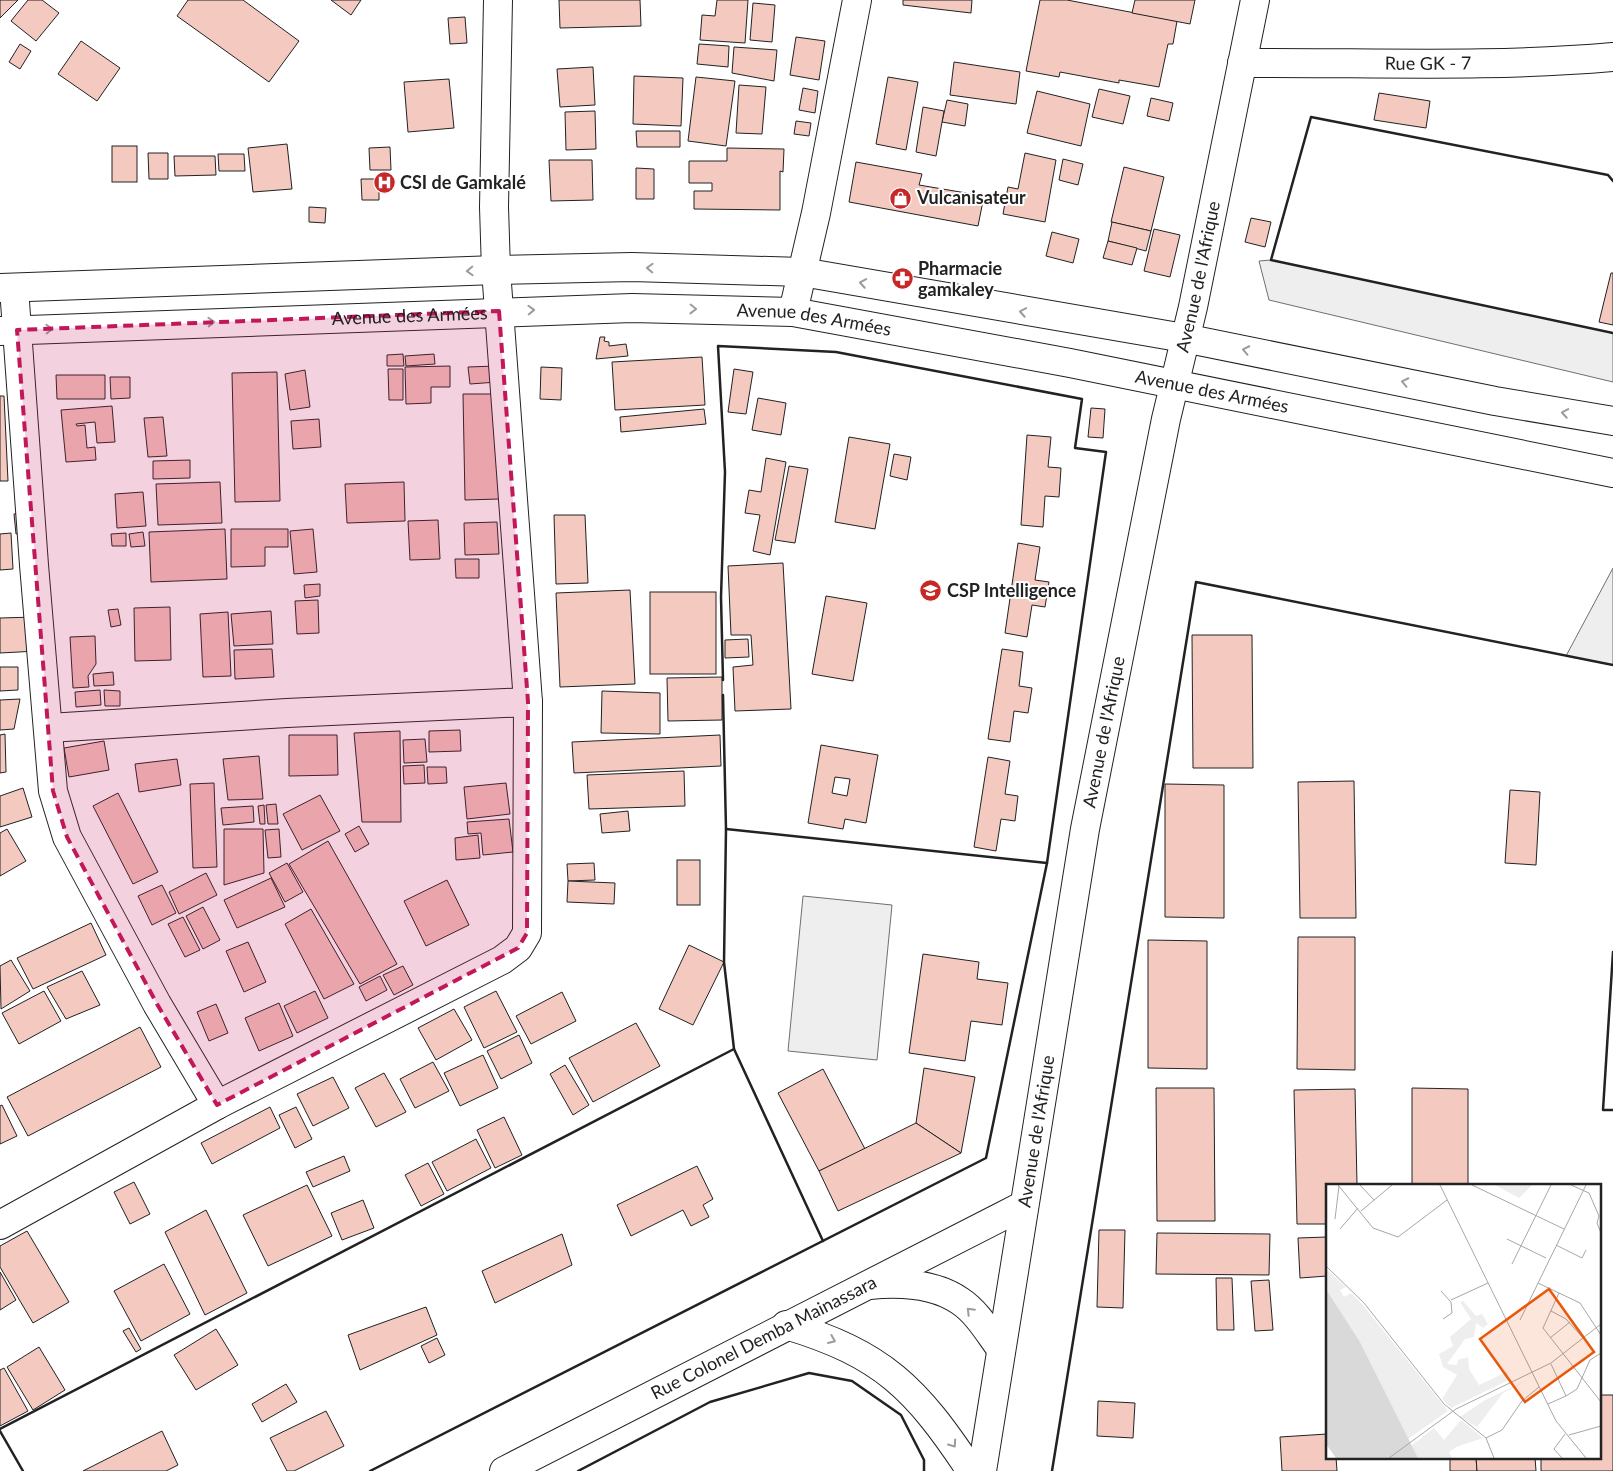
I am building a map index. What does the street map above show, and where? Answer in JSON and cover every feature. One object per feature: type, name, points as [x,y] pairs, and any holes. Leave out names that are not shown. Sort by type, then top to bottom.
[{"type":"main road","points":[[0,1225],[217,1105],[502,960],[518,948],[527,933],[528,702],[496,270],[494,207],[498,0]]},
{"type":"main road","points":[[793,312],[816,213],[858,0]]},
{"type":"main road","name":"Avenue de l'Afrique","points":[[982,1471],[1085,830],[1174,384],[1193,306],[1255,0]]},
{"type":"main road","name":"Rue GK - 7","points":[[1242,63],[1458,64],[1564,62],[1613,57]]},
{"type":"main road","points":[[217,1105],[157,1004],[67,837],[53,791],[34,566],[9,330],[7,288],[496,270],[632,267],[802,272],[1071,320],[1184,338],[1495,401],[1613,421]]},
{"type":"main road","name":"Avenue des Armées","points":[[9,330],[499,311],[632,308],[793,312],[1070,363],[1613,473]]},
{"type":"main road","points":[[48,728],[288,713],[528,702]]},
{"type":"main road","name":"Rue Colonel Demba Mainassara","points":[[504,1471],[786,1325],[869,1285],[1024,1205]]},
{"type":"main road","points":[[869,1285],[896,1283],[918,1285],[960,1301],[979,1319],[1001,1349]]},
{"type":"main road","points":[[786,1325],[817,1334],[853,1349],[892,1375],[923,1403],[971,1471]]},
{"type":"highlighted area","points":[[499,311],[528,702],[527,933],[518,948],[217,1105],[157,1004],[67,837],[53,791],[17,330]]},
{"type":"shaded area","points":[[1271,260],[1613,333],[1613,382],[1269,300],[1259,261]]},
{"type":"shaded area","points":[[1613,568],[1613,665],[1566,656]]},
{"type":"shaded area","points":[[803,896],[892,905],[877,1060],[788,1051]]},
{"type":"building","points":[[0,0],[18,0],[0,18]]},
{"type":"building","points":[[28,0],[42,0],[59,13],[36,41],[11,21]]},
{"type":"building","points":[[188,0],[243,0],[299,41],[269,82],[177,16]]},
{"type":"building","points":[[331,0],[361,0],[351,15]]},
{"type":"building","points":[[559,0],[640,0],[641,26],[560,28]]},
{"type":"building","points":[[717,0],[748,0],[745,43],[700,40],[702,15],[715,16]]},
{"type":"building","points":[[903,0],[972,0],[971,13],[903,5]]},
{"type":"building","points":[[1040,0],[1067,0],[1177,21],[1173,44],[1168,44],[1159,87],[1119,80],[1119,83],[1060,72],[1059,77],[1026,71]]},
{"type":"building","points":[[1135,0],[1195,0],[1190,24],[1132,13]]},
{"type":"building","points":[[753,3],[775,5],[772,42],[750,40]]},
{"type":"building","points":[[465,17],[467,43],[450,44],[448,18]]},
{"type":"building","points":[[796,37],[825,41],[819,80],[790,75]]},
{"type":"building","points":[[81,41],[120,68],[97,101],[58,74]]},
{"type":"building","points":[[20,44],[31,51],[20,69],[9,62]]},
{"type":"building","points":[[699,44],[729,46],[728,67],[697,64]]},
{"type":"building","points":[[734,47],[777,50],[774,81],[732,73]]},
{"type":"building","points":[[954,62],[1020,72],[1016,104],[950,95]]},
{"type":"building","points":[[593,67],[595,105],[560,107],[557,69]]},
{"type":"building","points":[[634,76],[683,78],[681,126],[633,124]]},
{"type":"building","points":[[696,77],[735,81],[726,146],[688,141]]},
{"type":"building","points":[[888,77],[918,82],[906,150],[876,144]]},
{"type":"building","points":[[449,79],[454,128],[408,132],[404,82]]},
{"type":"building","points":[[739,85],[766,87],[762,134],[736,133]]},
{"type":"building","points":[[803,88],[818,91],[815,113],[799,110]]},
{"type":"building","points":[[1099,89],[1130,96],[1123,124],[1092,117]]},
{"type":"building","points":[[1037,91],[1090,104],[1081,146],[1027,133]]},
{"type":"building","points":[[1379,93],[1430,101],[1426,128],[1374,120]]},
{"type":"building","points":[[1151,98],[1173,103],[1169,121],[1147,116]]},
{"type":"building","points":[[947,100],[968,104],[965,126],[942,122]]},
{"type":"building","points":[[923,107],[944,111],[936,156],[916,152]]},
{"type":"building","points":[[595,111],[596,149],[566,150],[565,112]]},
{"type":"building","points":[[796,121],[811,123],[809,136],[794,134]]},
{"type":"building","points":[[636,131],[680,131],[680,147],[637,147]]},
{"type":"building","points":[[287,144],[292,189],[253,192],[248,148]]},
{"type":"building","points":[[112,146],[137,146],[137,182],[112,182]]},
{"type":"building","points":[[390,147],[391,170],[370,170],[369,148]]},
{"type":"building","points":[[727,148],[784,149],[783,172],[780,171],[780,210],[694,209],[694,191],[712,191],[712,183],[689,183],[689,161],[727,161]]},
{"type":"building","points":[[148,153],[168,153],[168,179],[149,179]]},
{"type":"building","points":[[1025,153],[1056,160],[1045,222],[1003,214],[1008,187],[1018,189]]},
{"type":"building","points":[[218,154],[244,154],[245,171],[219,171]]},
{"type":"building","points":[[174,156],[215,156],[216,175],[175,176]]},
{"type":"building","points":[[1063,159],[1083,164],[1078,185],[1059,180]]},
{"type":"building","points":[[549,160],[592,160],[593,200],[551,201]]},
{"type":"building","points":[[856,162],[922,174],[919,185],[984,196],[978,226],[849,202]]},
{"type":"building","points":[[1124,167],[1164,177],[1151,231],[1111,222]]},
{"type":"building","points":[[636,168],[654,169],[654,199],[636,199]]},
{"type":"building","points":[[361,179],[379,179],[379,200],[362,200]]},
{"type":"building","points":[[309,207],[326,208],[325,223],[309,222]]},
{"type":"building","points":[[1251,218],[1271,222],[1265,247],[1245,242]]},
{"type":"building","points":[[1112,222],[1151,231],[1146,251],[1108,241]]},
{"type":"building","points":[[1154,229],[1180,235],[1170,277],[1144,271]]},
{"type":"building","points":[[1052,232],[1079,239],[1073,263],[1046,256]]},
{"type":"building","points":[[1108,241],[1137,248],[1132,265],[1103,258]]},
{"type":"building","points":[[1611,273],[1613,273],[1613,325],[1599,322]]},
{"type":"building","points":[[600,337],[605,337],[604,341],[609,342],[609,346],[626,344],[628,356],[596,359]]},
{"type":"building","points":[[403,354],[404,366],[387,366],[387,355]]},
{"type":"building","points":[[434,354],[435,364],[406,366],[405,356]]},
{"type":"building","points":[[702,357],[705,405],[615,410],[612,362]]},
{"type":"building","points":[[450,366],[450,387],[431,387],[431,403],[406,404],[405,367]]},
{"type":"building","points":[[496,366],[497,382],[470,384],[468,367]]},
{"type":"building","points":[[541,367],[562,368],[561,400],[540,399]]},
{"type":"building","points":[[388,369],[403,369],[403,400],[389,400]]},
{"type":"building","points":[[734,369],[753,372],[746,414],[728,412]]},
{"type":"building","points":[[305,370],[310,407],[290,410],[285,374]]},
{"type":"building","points":[[277,372],[280,501],[235,502],[232,373]]},
{"type":"building","points":[[56,375],[105,375],[105,399],[57,399]]},
{"type":"building","points":[[110,377],[130,377],[130,398],[111,399]]},
{"type":"building","points":[[463,394],[497,394],[499,499],[465,500]]},
{"type":"building","points":[[0,396],[4,396],[8,481],[0,481]]},
{"type":"building","points":[[758,398],[786,403],[781,435],[752,430]]},
{"type":"building","points":[[112,406],[115,442],[97,443],[95,422],[76,424],[77,426],[85,425],[87,448],[95,447],[96,460],[66,462],[61,410]]},
{"type":"building","points":[[1091,408],[1105,409],[1103,438],[1088,437]]},
{"type":"building","points":[[704,409],[706,424],[621,432],[620,417]]},
{"type":"building","points":[[163,417],[167,456],[148,457],[144,418]]},
{"type":"building","points":[[319,419],[321,447],[293,449],[291,421]]},
{"type":"building","points":[[1027,435],[1051,437],[1048,467],[1061,468],[1059,497],[1045,496],[1043,527],[1021,525]]},
{"type":"building","points":[[849,437],[890,444],[875,529],[835,522]]},
{"type":"building","points":[[894,454],[911,457],[907,480],[890,476]]},
{"type":"building","points":[[766,458],[786,462],[770,555],[753,551],[760,515],[745,513],[749,490],[761,492]]},
{"type":"building","points":[[190,460],[190,478],[153,479],[153,461]]},
{"type":"building","points":[[789,466],[808,469],[795,543],[775,540]]},
{"type":"building","points":[[220,482],[222,523],[158,525],[156,484]]},
{"type":"building","points":[[404,482],[405,521],[347,523],[345,484]]},
{"type":"building","points":[[143,492],[146,526],[117,528],[115,494]]},
{"type":"building","points":[[20,513],[27,532],[16,534],[14,514]]},
{"type":"building","points":[[554,515],[585,515],[588,583],[556,584]]},
{"type":"building","points":[[438,520],[440,559],[410,560],[408,521]]},
{"type":"building","points":[[497,522],[499,554],[465,555],[464,523]]},
{"type":"building","points":[[225,529],[227,579],[151,582],[149,532]]},
{"type":"building","points":[[231,529],[288,529],[288,547],[265,547],[265,566],[231,567]]},
{"type":"building","points":[[313,529],[317,572],[294,574],[290,531]]},
{"type":"building","points":[[143,532],[145,546],[131,547],[129,534]]},
{"type":"building","points":[[11,533],[13,569],[0,570],[0,534]]},
{"type":"building","points":[[126,533],[126,546],[112,546],[111,534]]},
{"type":"building","points":[[1018,543],[1040,547],[1035,580],[1049,582],[1045,607],[1032,605],[1027,637],[1005,633]]},
{"type":"building","points":[[455,559],[479,559],[479,578],[456,578]]},
{"type":"building","points":[[783,563],[791,709],[735,711],[733,667],[753,665],[751,635],[731,635],[728,566]]},
{"type":"building","points":[[320,584],[320,596],[305,598],[304,585]]},
{"type":"building","points":[[630,590],[635,684],[560,687],[556,593]]},
{"type":"building","points":[[650,592],[716,592],[716,674],[650,674]]},
{"type":"building","points":[[826,596],[867,603],[853,681],[812,674]]},
{"type":"building","points":[[318,600],[319,633],[297,634],[295,601]]},
{"type":"building","points":[[170,607],[171,660],[135,661],[134,608]]},
{"type":"building","points":[[118,609],[121,625],[111,627],[108,610]]},
{"type":"building","points":[[271,611],[273,644],[234,646],[231,614]]},
{"type":"building","points":[[228,612],[231,676],[203,677],[200,614]]},
{"type":"building","points":[[35,617],[37,651],[0,653],[0,618]]},
{"type":"building","points":[[1192,635],[1252,635],[1253,768],[1193,768]]},
{"type":"building","points":[[95,636],[96,664],[88,676],[89,687],[73,688],[70,637]]},
{"type":"building","points":[[748,639],[749,657],[725,658],[725,640]]},
{"type":"building","points":[[272,649],[274,677],[235,679],[234,650]]},
{"type":"building","points":[[1002,649],[1023,652],[1019,686],[1032,688],[1028,713],[1014,711],[1010,742],[988,739]]},
{"type":"building","points":[[0,667],[18,667],[18,690],[0,691]]},
{"type":"building","points":[[113,672],[114,685],[94,686],[93,674]]},
{"type":"building","points":[[722,677],[722,720],[668,721],[667,678]]},
{"type":"building","points":[[100,690],[101,705],[76,707],[75,692]]},
{"type":"building","points":[[104,690],[120,691],[120,706],[105,706]]},
{"type":"building","points":[[602,691],[660,693],[660,734],[601,733]]},
{"type":"building","points":[[20,699],[14,729],[0,730],[0,700]]},
{"type":"building","points":[[460,730],[461,751],[429,752],[429,731]]},
{"type":"building","points":[[400,731],[401,822],[362,822],[354,733]]},
{"type":"building","points":[[5,734],[6,772],[0,773],[0,735]]},
{"type":"building","points":[[289,735],[337,735],[338,775],[289,776]]},
{"type":"building","points":[[720,735],[721,766],[574,773],[572,742]]},
{"type":"building","points":[[425,739],[427,762],[404,763],[403,740]]},
{"type":"building","points":[[104,741],[109,770],[69,777],[64,748]]},
{"type":"building","points":[[821,745],[878,755],[866,823],[845,819],[843,829],[808,823]],"holes":[[[835,777],[850,779],[847,796],[832,793]]]},
{"type":"building","points":[[259,756],[263,799],[228,800],[223,759]]},
{"type":"building","points":[[988,757],[1010,761],[1005,794],[1018,796],[1015,821],[1001,819],[996,851],[974,847]]},
{"type":"building","points":[[177,759],[181,785],[139,792],[135,764]]},
{"type":"building","points":[[424,765],[425,783],[404,784],[403,766]]},
{"type":"building","points":[[427,767],[446,767],[447,783],[428,784]]},
{"type":"building","points":[[684,771],[685,806],[589,809],[587,775]]},
{"type":"building","points":[[1354,781],[1356,918],[1300,918],[1298,782]]},
{"type":"building","points":[[214,783],[217,867],[193,868],[190,784]]},
{"type":"building","points":[[506,783],[510,814],[467,819],[464,787]]},
{"type":"building","points":[[1165,784],[1224,785],[1224,918],[1165,917]]},
{"type":"building","points":[[23,788],[32,817],[0,827],[0,796]]},
{"type":"building","points":[[1510,790],[1540,792],[1536,865],[1505,863]]},
{"type":"building","points":[[118,793],[158,872],[133,884],[93,806]]},
{"type":"building","points":[[320,795],[340,831],[302,850],[283,814]]},
{"type":"building","points":[[276,804],[278,824],[268,824],[266,805]]},
{"type":"building","points":[[264,805],[265,824],[260,824],[258,806]]},
{"type":"building","points":[[253,806],[254,822],[223,825],[221,808]]},
{"type":"building","points":[[628,811],[630,831],[602,833],[600,814]]},
{"type":"building","points":[[509,819],[513,852],[483,855],[481,833],[468,834],[467,822]]},
{"type":"building","points":[[359,826],[369,844],[355,852],[345,834]]},
{"type":"building","points":[[7,829],[26,861],[0,876],[0,833]]},
{"type":"building","points":[[224,829],[263,829],[264,873],[224,885]]},
{"type":"building","points":[[279,829],[281,857],[268,858],[265,830]]},
{"type":"building","points":[[478,835],[480,858],[456,860],[455,838]]},
{"type":"building","points":[[328,841],[397,964],[360,984],[289,864]]},
{"type":"building","points":[[677,860],[700,860],[700,905],[677,905]]},
{"type":"building","points":[[287,863],[303,892],[285,902],[269,873]]},
{"type":"building","points":[[594,863],[595,880],[568,881],[567,864]]},
{"type":"building","points":[[206,873],[217,895],[179,914],[169,892]]},
{"type":"building","points":[[271,878],[285,907],[237,928],[224,900]]},
{"type":"building","points":[[447,880],[469,925],[426,946],[404,901]]},
{"type":"building","points":[[568,881],[615,883],[614,904],[567,902]]},
{"type":"building","points":[[162,885],[176,913],[152,925],[138,896]]},
{"type":"building","points":[[203,907],[220,940],[203,949],[186,916]]},
{"type":"building","points":[[311,909],[354,984],[324,999],[285,924]]},
{"type":"building","points":[[183,917],[200,950],[185,957],[168,924]]},
{"type":"building","points":[[91,923],[106,955],[33,989],[17,958]]},
{"type":"building","points":[[1298,937],[1355,937],[1355,1070],[1297,1069]]},
{"type":"building","points":[[1148,940],[1207,941],[1207,1069],[1148,1068]]},
{"type":"building","points":[[248,942],[266,982],[244,992],[226,951]]},
{"type":"building","points":[[689,945],[724,962],[693,1025],[659,1009]]},
{"type":"building","points":[[923,954],[979,962],[977,979],[1008,983],[1002,1025],[971,1021],[965,1061],[909,1053]]},
{"type":"building","points":[[11,960],[30,991],[1,1009],[0,966]]},
{"type":"building","points":[[403,966],[413,985],[394,995],[383,975]]},
{"type":"building","points":[[82,971],[100,1005],[66,1019],[47,987]]},
{"type":"building","points":[[380,976],[387,990],[366,1001],[359,987]]},
{"type":"building","points":[[44,991],[61,1021],[19,1044],[2,1013]]},
{"type":"building","points":[[315,991],[328,1018],[297,1033],[284,1006]]},
{"type":"building","points":[[496,991],[517,1032],[484,1048],[464,1007]]},
{"type":"building","points":[[562,992],[576,1021],[531,1044],[516,1016]]},
{"type":"building","points":[[279,1003],[293,1036],[259,1051],[245,1018]]},
{"type":"building","points":[[216,1004],[228,1033],[209,1041],[197,1012]]},
{"type":"building","points":[[454,1009],[472,1040],[436,1060],[418,1028]]},
{"type":"building","points":[[636,1023],[660,1066],[593,1102],[569,1058]]},
{"type":"building","points":[[140,1027],[161,1067],[28,1136],[7,1097]]},
{"type":"building","points":[[519,1035],[532,1063],[501,1079],[487,1051]]},
{"type":"building","points":[[483,1055],[498,1088],[460,1106],[444,1073]]},
{"type":"building","points":[[433,1062],[449,1091],[415,1108],[400,1079]]},
{"type":"building","points":[[565,1065],[589,1105],[573,1115],[550,1074]]},
{"type":"building","points":[[924,1068],[975,1077],[961,1153],[916,1123]]},
{"type":"building","points":[[823,1069],[865,1149],[819,1171],[778,1093]]},
{"type":"building","points":[[384,1073],[406,1112],[376,1127],[355,1088]]},
{"type":"building","points":[[333,1077],[349,1108],[313,1126],[297,1094]]},
{"type":"building","points":[[1156,1088],[1214,1088],[1215,1221],[1157,1221]]},
{"type":"building","points":[[1412,1088],[1468,1089],[1468,1184],[1412,1184]]},
{"type":"building","points":[[1355,1089],[1357,1184],[1326,1184],[1326,1224],[1297,1224],[1294,1090]]},
{"type":"building","points":[[2,1105],[17,1136],[0,1144],[0,1106]]},
{"type":"building","points":[[270,1107],[280,1128],[212,1164],[201,1143]]},
{"type":"building","points":[[296,1107],[312,1139],[295,1148],[279,1115]]},
{"type":"building","points":[[504,1117],[522,1155],[495,1168],[477,1130]]},
{"type":"building","points":[[916,1123],[961,1153],[838,1211],[819,1171]]},
{"type":"building","points":[[476,1139],[491,1168],[447,1191],[432,1162]]},
{"type":"building","points":[[344,1156],[350,1171],[313,1187],[306,1172]]},
{"type":"building","points":[[428,1163],[444,1194],[421,1206],[405,1175]]},
{"type":"building","points":[[697,1166],[713,1199],[703,1205],[709,1217],[691,1226],[683,1210],[631,1236],[617,1205]]},
{"type":"building","points":[[134,1182],[150,1214],[130,1224],[114,1192]]},
{"type":"building","points":[[307,1185],[332,1236],[268,1266],[243,1215]]},
{"type":"building","points":[[363,1200],[374,1228],[342,1240],[331,1213]]},
{"type":"building","points":[[206,1210],[247,1293],[205,1315],[165,1232]]},
{"type":"building","points":[[1099,1230],[1125,1230],[1123,1308],[1097,1307]]},
{"type":"building","points":[[27,1231],[69,1302],[33,1323],[0,1267],[0,1246]]},
{"type":"building","points":[[1157,1233],[1270,1234],[1269,1275],[1156,1274]]},
{"type":"building","points":[[562,1234],[572,1265],[495,1303],[482,1271]]},
{"type":"building","points":[[1326,1237],[1326,1276],[1300,1278],[1298,1238]]},
{"type":"building","points":[[164,1264],[190,1314],[141,1341],[114,1291]]},
{"type":"building","points":[[0,1272],[16,1300],[0,1310]]},
{"type":"building","points":[[1216,1278],[1232,1278],[1234,1330],[1217,1330]]},
{"type":"building","points":[[1269,1280],[1273,1330],[1255,1331],[1251,1281]]},
{"type":"building","points":[[426,1307],[437,1335],[360,1370],[348,1335]]},
{"type":"building","points":[[129,1328],[141,1349],[136,1352],[123,1331]]},
{"type":"building","points":[[216,1329],[238,1365],[196,1390],[174,1355]]},
{"type":"building","points":[[437,1338],[445,1355],[429,1363],[421,1346]]},
{"type":"building","points":[[39,1347],[65,1390],[33,1410],[7,1367]]},
{"type":"building","points":[[4,1368],[28,1411],[0,1426],[0,1370]]},
{"type":"building","points":[[286,1384],[297,1402],[262,1422],[252,1404]]},
{"type":"building","points":[[1600,1395],[1613,1395],[1613,1471],[1541,1471],[1541,1458],[1600,1458]]},
{"type":"building","points":[[1098,1401],[1135,1403],[1133,1438],[1097,1436]]},
{"type":"building","points":[[326,1411],[344,1446],[294,1471],[287,1471],[270,1438]]},
{"type":"building","points":[[162,1431],[178,1465],[166,1471],[83,1471]]},
{"type":"building","points":[[1326,1434],[1326,1458],[1336,1458],[1337,1471],[1282,1471],[1280,1437]]},
{"type":"building","points":[[1450,1458],[1476,1458],[1477,1471],[1450,1471]]},
{"type":"building","points":[[1476,1458],[1535,1458],[1536,1471],[1477,1471]]},
{"type":"wall","points":[[1613,181],[1608,175],[1311,117],[1271,260],[1613,333]]},
{"type":"wall","points":[[370,1471],[986,1158],[1047,863],[1106,452],[1075,448],[1082,399],[836,352],[718,346],[725,472],[721,597],[723,680]]},
{"type":"wall","points":[[1052,1471],[1196,582],[1613,665]]},
{"type":"wall","points":[[0,1429],[734,1049],[724,962],[726,829],[723,695]]},
{"type":"wall","points":[[726,829],[1047,863]]},
{"type":"wall","points":[[1613,952],[1603,1110],[1613,1110]]},
{"type":"wall","points":[[734,1049],[823,1241]]},
{"type":"wall","points":[[578,1471],[710,1402],[809,1373],[852,1381],[901,1415],[924,1460],[924,1471]]},
{"type":"wall","points":[[0,1431],[23,1471]]},
{"type":"place","name":"CSI de Gamkalé","points":[[384,183]]},
{"type":"place","name":"Vulcanisateur","points":[[901,198]]},
{"type":"place","name":"Pharmacie gamkaley","points":[[902,279]]},
{"type":"place","name":"CSP Intelligence","points":[[931,591]]}]
